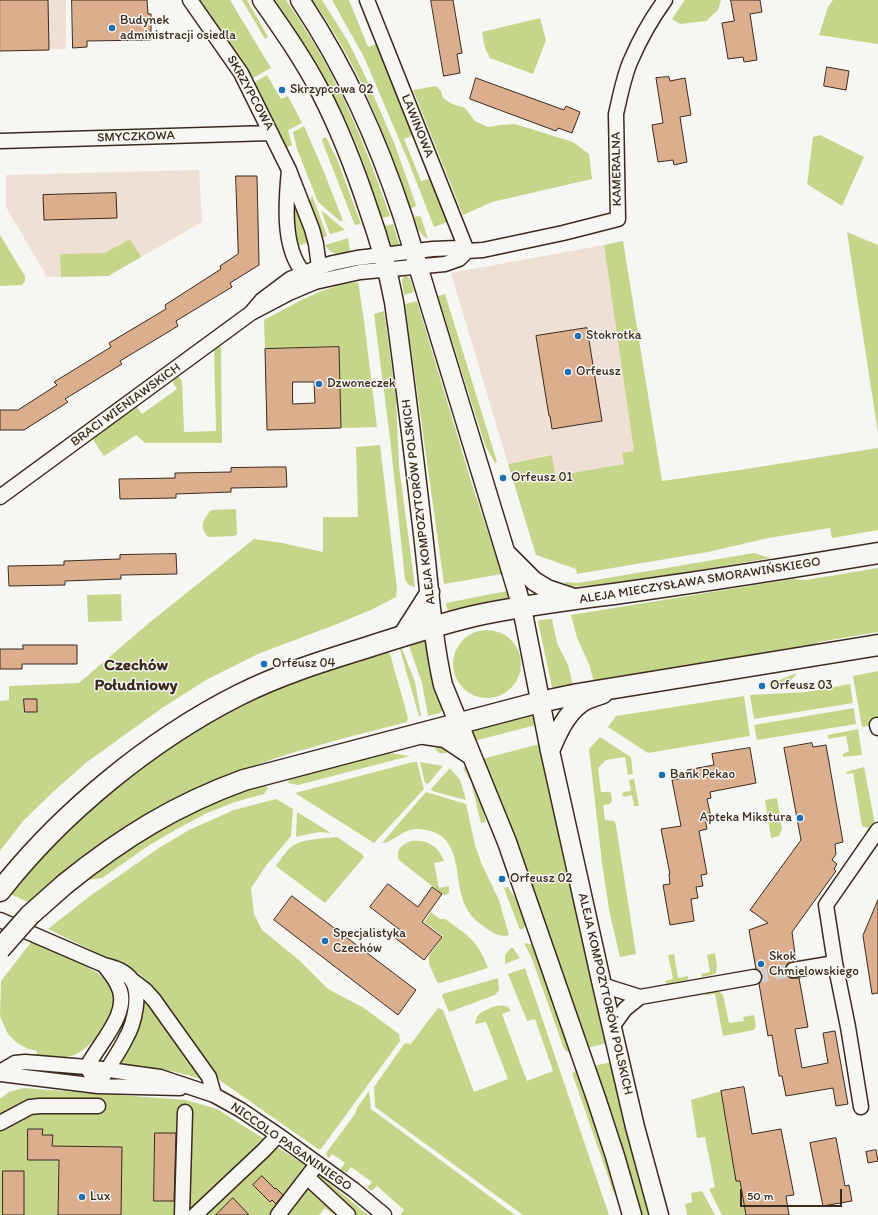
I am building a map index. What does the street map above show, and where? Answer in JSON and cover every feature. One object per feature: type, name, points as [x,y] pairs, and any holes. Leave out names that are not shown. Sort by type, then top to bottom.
[{"type":"main road","name":"ALEJA MIECZYSŁAWA SMORAWIŃSKIEGO","points":[[434,628],[476,616],[522,608],[778,570],[878,553]]},
{"type":"main road","points":[[0,891],[19,867],[70,815],[99,789],[153,748],[212,710],[239,695],[322,661],[402,636],[434,628]]},
{"type":"main road","points":[[0,949],[30,915],[65,884],[98,858],[142,828],[186,804],[216,790],[244,780],[540,702],[578,694],[878,645]]},
{"type":"street","name":"SKRZYPCOWA","points":[[190,0],[241,73],[289,170],[312,229],[320,266],[315,282]]},
{"type":"street","name":"ALEJA KOMPOZYTORÓW POLSKICH","points":[[262,0],[289,39],[321,92],[356,173],[385,262],[394,302],[404,372],[440,669],[444,685],[459,724]]},
{"type":"street","points":[[300,0],[334,54],[371,132],[394,190],[522,608]]},
{"type":"street","name":"LAWINOWA","points":[[367,0],[467,251]]},
{"type":"street","name":"KAMERALNA","points":[[385,262],[416,259],[445,264],[459,259],[467,251],[483,250],[510,245],[618,220],[616,144],[617,108],[630,61],[665,0]]},
{"type":"street","name":"SMYCZKOWA","points":[[0,141],[272,133]]},
{"type":"street","points":[[289,170],[286,200],[289,240],[292,251],[303,273],[315,282]]},
{"type":"street","name":"BRACI WIENIAWSKICH","points":[[251,313],[262,300],[280,286],[303,273],[320,266],[357,258],[385,262]]},
{"type":"street","name":"BRACI WIENIAWSKICH","points":[[0,497],[251,313],[315,282],[355,273],[385,262]]},
{"type":"street","points":[[506,553],[534,581],[547,589],[577,599]]},
{"type":"street","points":[[402,636],[430,592]]},
{"type":"street","name":"ALEJA KOMPOZYTORÓW POLSKICH","points":[[522,608],[550,751],[602,985],[637,1133],[659,1215]]},
{"type":"street","points":[[550,751],[571,712],[580,704],[615,689]]},
{"type":"street","points":[[459,724],[507,842],[581,1054],[615,1156],[632,1215]]},
{"type":"street","points":[[418,734],[445,738],[472,756]]},
{"type":"street","points":[[861,1107],[848,1027],[835,964],[826,905],[878,830]]},
{"type":"street","points":[[0,920],[104,965],[123,971],[154,1000],[209,1077],[214,1095]]},
{"type":"street","points":[[793,970],[835,964]]},
{"type":"street","points":[[98,1086],[87,1067],[92,1056],[114,1024],[120,1009],[122,998],[119,987],[104,965]]},
{"type":"street","points":[[602,985],[640,997],[754,977]]},
{"type":"street","points":[[98,1086],[105,1070],[127,1037],[135,1014],[136,1001],[132,980]]},
{"type":"street","points":[[612,1027],[625,1009],[640,997]]},
{"type":"street","name":"NICCOLO PAGANINIEGO","points":[[0,1073],[15,1063],[25,1062],[87,1067],[160,1078],[214,1095],[241,1110],[278,1135],[354,1190],[384,1215]]},
{"type":"street","name":"NICCOLO PAGANINIEGO","points":[[0,1073],[98,1086],[162,1089],[193,1088]]},
{"type":"street","points":[[0,1123],[30,1107],[98,1106]]},
{"type":"street","points":[[182,1215],[185,1112]]},
{"type":"street","points":[[194,1215],[264,1150],[278,1135]]},
{"type":"street","points":[[278,1215],[317,1164]]},
{"type":"street","points":[[306,1177],[348,1215]]},
{"type":"shaded area","points":[[2,0],[66,0],[66,49],[27,50]]},
{"type":"shaded area","points":[[199,170],[202,222],[108,276],[47,277],[6,207],[6,175]]},
{"type":"shaded area","points":[[604,245],[635,451],[624,464],[555,476],[551,455],[508,464],[451,273]]},
{"type":"green space","points":[[200,0],[230,0],[271,68],[251,79],[232,47]]},
{"type":"green space","points":[[242,0],[247,0],[268,37],[265,39]]},
{"type":"green space","points":[[275,0],[286,0],[301,22],[333,78],[360,136],[390,216],[382,218],[360,152],[339,105],[309,52]]},
{"type":"green space","points":[[312,0],[322,0],[349,43],[395,145],[416,205],[415,207],[410,208],[394,162],[366,93],[344,49],[320,10]]},
{"type":"green space","points":[[332,0],[349,0],[368,47],[377,44],[414,135],[404,139],[421,181],[431,178],[448,222],[434,227],[407,158],[364,57]]},
{"type":"green space","points":[[685,0],[721,0],[718,10],[706,21],[680,24],[672,19]]},
{"type":"green space","points":[[833,0],[878,0],[878,44],[819,35],[828,7]]},
{"type":"green space","points":[[540,18],[546,40],[533,74],[490,58],[485,48],[482,32]]},
{"type":"green space","points":[[267,75],[281,99],[288,96],[302,123],[288,130],[292,145],[286,148],[253,83]]},
{"type":"green space","points":[[436,86],[441,91],[443,98],[452,104],[465,108],[475,121],[488,127],[515,124],[573,142],[589,154],[592,179],[492,202],[463,215],[413,90]]},
{"type":"green space","points":[[304,126],[343,221],[340,221],[318,202],[297,149],[293,132]]},
{"type":"green space","points":[[820,135],[864,157],[842,206],[807,184],[813,137]]},
{"type":"green space","points":[[326,137],[337,159],[361,224],[355,225],[352,218],[322,141],[323,138]]},
{"type":"green space","points":[[312,195],[327,236],[322,238],[309,205]]},
{"type":"green space","points":[[293,198],[298,205],[308,240],[307,243],[294,247]]},
{"type":"green space","points":[[321,210],[345,230],[330,234]]},
{"type":"green space","points":[[413,217],[421,217],[428,239],[421,233],[415,224]]},
{"type":"green space","points":[[393,224],[399,244],[397,247],[392,247],[385,226]]},
{"type":"green space","points":[[847,232],[878,245],[878,433]]},
{"type":"green space","points":[[0,235],[25,276],[25,281],[22,285],[0,286]]},
{"type":"green space","points":[[348,238],[350,252],[343,254],[336,253],[330,251],[325,245]]},
{"type":"green space","points":[[130,239],[141,257],[108,276],[61,277],[60,254],[105,253]]},
{"type":"green space","points":[[623,241],[662,481],[878,448],[878,530],[832,538],[830,528],[768,538],[708,552],[577,574],[576,569],[536,555],[508,464],[552,455],[555,476],[624,464],[622,453],[634,451],[604,245]]},
{"type":"green space","points":[[405,275],[410,279],[414,292],[404,295],[402,280]]},
{"type":"green space","points":[[358,282],[377,427],[341,428],[339,347],[265,349],[264,320],[309,296],[333,287]]},
{"type":"green space","points":[[445,294],[497,462],[495,463],[485,445],[438,296]]},
{"type":"green space","points":[[417,301],[473,488],[502,574],[444,584],[405,304]]},
{"type":"green space","points":[[384,311],[396,398],[399,466],[415,587],[408,584],[405,579],[390,438],[374,314]]},
{"type":"green space","points":[[221,346],[222,443],[145,443],[136,435],[104,456],[92,438],[136,406],[142,414],[177,389],[173,383],[176,376],[180,378],[182,382],[184,432],[216,431],[214,350]]},
{"type":"green space","points":[[380,445],[397,589],[396,597],[373,609],[337,624],[258,654],[206,680],[162,708],[87,762],[55,790],[23,821],[0,851],[0,701],[9,700],[9,686],[79,683],[149,623],[254,539],[282,543],[323,552],[323,517],[358,517],[356,447]]},
{"type":"green space","points":[[236,509],[237,534],[234,536],[208,537],[205,533],[203,523],[211,510]]},
{"type":"green space","points":[[754,553],[771,558],[616,584],[564,587],[565,582],[578,583]]},
{"type":"green space","points":[[878,568],[878,632],[819,642],[807,647],[594,682],[589,664],[577,638],[571,615],[792,579],[806,580]]},
{"type":"green space","points":[[507,591],[509,597],[508,600],[450,612],[447,609],[446,603]]},
{"type":"green space","points":[[121,594],[122,621],[88,622],[87,595]]},
{"type":"green space","points":[[552,619],[557,643],[568,665],[573,685],[554,689],[552,687],[538,622],[539,620]]},
{"type":"green space","points":[[480,630],[494,630],[506,636],[515,645],[521,657],[519,677],[511,688],[500,696],[494,698],[480,698],[474,696],[463,688],[455,677],[453,671],[453,657],[455,651],[463,640],[474,632]]},
{"type":"green space","points":[[425,639],[427,642],[432,681],[442,710],[440,713],[428,716],[422,683],[408,643]]},
{"type":"green space","points":[[399,646],[401,646],[415,682],[421,716],[419,716]]},
{"type":"green space","points":[[385,650],[390,654],[408,718],[407,722],[285,755],[237,772],[214,782],[30,903],[10,894],[64,832],[139,767],[203,725],[255,697],[291,680]]},
{"type":"green space","points":[[878,671],[878,724],[862,727],[853,676]]},
{"type":"green space","points":[[797,673],[788,684],[770,687],[769,682],[774,682]]},
{"type":"green space","points":[[850,684],[853,703],[754,719],[750,695],[807,692]]},
{"type":"green space","points":[[744,696],[750,736],[648,753],[608,727],[616,716]]},
{"type":"green space","points":[[854,708],[856,724],[757,740],[754,725]]},
{"type":"green space","points":[[532,714],[536,725],[474,741],[471,731],[472,729]]},
{"type":"green space","points":[[858,729],[862,755],[843,757],[843,754],[849,751],[846,736],[828,739],[828,735]]},
{"type":"green space","points":[[600,737],[631,757],[633,774],[628,775],[625,757],[606,760],[598,768],[601,792],[611,793],[612,800],[610,804],[603,805],[605,820],[614,821],[616,825],[636,954],[620,957],[609,910],[589,749]]},
{"type":"green space","points":[[433,742],[453,750],[440,753],[436,750]]},
{"type":"green space","points":[[540,744],[608,1043],[587,1048],[503,805],[482,759]]},
{"type":"green space","points":[[383,752],[410,756],[298,785],[288,783],[290,777]]},
{"type":"green space","points":[[417,762],[424,789],[374,843],[295,793]]},
{"type":"green space","points":[[420,762],[443,766],[428,784],[425,783]]},
{"type":"green space","points":[[468,765],[476,781],[486,822],[481,823],[471,782],[463,768]]},
{"type":"green space","points":[[864,767],[875,824],[857,849],[856,846],[863,838],[868,828],[862,826],[853,773],[847,774],[846,772]]},
{"type":"green space","points":[[450,768],[460,780],[466,800],[432,791],[431,789]]},
{"type":"green space","points":[[634,779],[639,806],[634,806],[632,795],[624,797],[622,794],[624,792],[631,791],[629,780]]},
{"type":"green space","points":[[260,783],[268,788],[264,794],[235,802],[207,813],[148,846],[102,878],[81,881],[104,862],[202,804]]},
{"type":"green space","points":[[426,792],[466,804],[475,845],[482,865],[499,900],[509,935],[503,936],[494,933],[478,922],[469,912],[462,898],[455,860],[451,848],[444,839],[434,832],[413,829],[382,843]]},
{"type":"green space","points":[[777,798],[782,829],[779,836],[771,838],[765,800]]},
{"type":"green space","points":[[276,799],[293,809],[291,836],[265,867],[251,888],[254,914],[262,930],[299,960],[328,989],[364,1008],[399,1034],[400,1041],[321,1149],[318,1149],[218,1079],[149,983],[140,974],[48,929],[90,896],[159,848],[189,830],[234,810]]},
{"type":"green space","points":[[297,812],[331,833],[318,832],[296,837]]},
{"type":"green space","points":[[337,837],[362,854],[364,857],[325,903],[276,866],[291,847],[298,843],[321,838]]},
{"type":"green space","points":[[411,841],[427,842],[439,851],[444,861],[434,863],[439,888],[449,886],[449,893],[445,895],[442,894],[399,860],[398,853],[400,848]]},
{"type":"green space","points":[[508,887],[524,913],[526,923],[524,928],[520,930],[504,888]]},
{"type":"green space","points":[[431,912],[440,919],[445,919],[471,939],[480,951],[488,968],[440,983],[437,982],[429,964],[429,956],[443,936],[424,922]]},
{"type":"green space","points":[[32,941],[98,973],[111,986],[114,995],[113,1004],[105,1025],[99,1035],[91,1043],[83,1050],[71,1056],[56,1058],[36,1057],[37,1051],[28,1049],[17,1043],[8,1034],[0,1016],[1,981]]},
{"type":"green space","points":[[524,943],[534,945],[572,1052],[567,1052],[564,1049],[532,959]]},
{"type":"green space","points":[[511,948],[513,948],[520,958],[505,964],[505,955]]},
{"type":"green space","points":[[715,953],[717,966],[716,973],[702,977],[701,974],[710,972],[707,955]]},
{"type":"green space","points":[[674,954],[678,978],[688,976],[688,978],[687,980],[667,984],[665,981],[673,979],[668,955]]},
{"type":"green space","points":[[525,968],[609,1215],[523,1215],[375,1107],[374,1087],[404,1044],[409,1043],[410,1045],[438,1008],[443,1010],[474,1092],[508,1079],[486,1022],[475,1024],[479,1014],[495,1007],[503,1006],[510,1009],[510,1011],[502,1014],[527,1081],[553,1071],[535,1019],[527,1021],[508,974]]},
{"type":"green space","points":[[498,978],[499,990],[495,995],[449,1012],[442,996],[443,994]]},
{"type":"green space","points":[[717,990],[723,995],[729,1023],[744,1021],[743,1017],[754,1015],[756,1026],[754,1030],[723,1036],[715,994],[705,995],[705,993]]},
{"type":"green space","points":[[144,993],[203,1080],[172,1071],[119,1065],[117,1063],[137,1032],[142,1013]]},
{"type":"green space","points":[[612,1062],[652,1215],[641,1215],[593,1066]]},
{"type":"green space","points":[[579,1070],[624,1213],[613,1191],[572,1073]]},
{"type":"green space","points":[[23,1088],[186,1100],[217,1109],[305,1165],[269,1215],[0,1215],[0,1099],[9,1092]]},
{"type":"green space","points":[[369,1091],[371,1109],[515,1215],[400,1215],[404,1210],[377,1186],[372,1191],[367,1188],[372,1182],[351,1167],[347,1172],[339,1171],[345,1163],[332,1154],[329,1158],[326,1153],[355,1114],[357,1108]]},
{"type":"green space","points":[[721,1091],[736,1181],[740,1181],[746,1215],[722,1215],[709,1189],[715,1187],[705,1137],[697,1138],[691,1100]]},
{"type":"green space","points":[[317,1173],[368,1215],[334,1215],[325,1208],[319,1215],[286,1215]]},
{"type":"green space","points":[[702,1191],[715,1215],[687,1215],[685,1204],[692,1202],[691,1193]]},
{"type":"building","points":[[0,0],[48,0],[49,50],[0,51]]},
{"type":"building","name":"Budynek administracji osiedla","points":[[72,0],[147,0],[148,14],[151,14],[151,40],[87,41],[87,47],[73,48]]},
{"type":"building","points":[[431,0],[453,0],[462,53],[457,54],[460,73],[444,76]]},
{"type":"building","points":[[731,0],[760,0],[762,12],[750,14],[757,60],[744,62],[743,57],[728,59],[722,23],[734,21]]},
{"type":"building","points":[[827,67],[849,71],[846,90],[824,86]]},
{"type":"building","points":[[669,77],[670,81],[685,78],[691,115],[680,117],[687,162],[674,165],[673,160],[658,162],[652,125],[663,123],[656,78]]},
{"type":"building","points":[[476,78],[564,110],[566,106],[580,112],[572,133],[558,128],[556,131],[470,99]]},
{"type":"building","points":[[236,176],[257,176],[259,265],[230,283],[232,287],[176,321],[178,326],[120,361],[122,364],[65,399],[68,402],[24,430],[0,430],[0,410],[18,410],[57,385],[54,382],[111,347],[109,343],[166,309],[165,305],[221,269],[220,266],[238,254]]},
{"type":"building","points":[[116,193],[117,218],[44,220],[43,195]]},
{"type":"building","name":"Orfeusz","points":[[587,328],[602,421],[552,429],[536,336]]},
{"type":"building","points":[[339,347],[341,428],[267,430],[265,349]],"holes":[[[293,382],[314,382],[315,403],[293,404]]]},
{"type":"building","points":[[286,467],[287,487],[231,488],[231,492],[176,494],[176,498],[120,499],[119,479],[175,478],[175,473],[231,472],[231,468]]},
{"type":"building","points":[[176,554],[177,574],[121,575],[121,579],[65,581],[65,585],[9,586],[8,566],[64,565],[64,561],[120,559],[120,555]]},
{"type":"building","points":[[23,645],[77,645],[77,664],[22,664],[22,669],[0,669],[0,649],[23,649]]},
{"type":"building","points":[[24,699],[37,699],[37,712],[25,712]]},
{"type":"building","points":[[812,743],[813,747],[826,745],[843,842],[835,844],[836,854],[832,860],[837,864],[834,869],[836,871],[792,932],[796,961],[787,964],[785,971],[786,975],[790,978],[799,978],[808,1027],[795,1029],[802,1068],[828,1063],[823,1033],[835,1031],[848,1104],[836,1106],[833,1088],[786,1096],[782,1076],[779,1076],[772,1035],[768,1036],[759,984],[762,980],[762,976],[760,971],[756,969],[749,930],[768,923],[750,910],[801,840],[784,748]]},
{"type":"building","points":[[750,748],[756,783],[710,792],[711,798],[707,799],[711,817],[705,819],[707,829],[699,831],[707,874],[701,875],[703,886],[696,887],[698,898],[691,899],[694,921],[670,925],[663,885],[670,884],[670,874],[661,829],[681,826],[672,780],[688,777],[687,770],[714,765],[712,754]]},
{"type":"building","points":[[388,884],[418,907],[432,887],[442,894],[422,922],[442,937],[424,960],[394,937],[400,930],[370,907]]},
{"type":"building","name":"Specjalistyka Czechów","points":[[292,896],[416,990],[398,1015],[274,920]]},
{"type":"building","points":[[878,900],[878,993],[872,994],[863,936]]},
{"type":"building","points":[[744,1087],[752,1134],[781,1129],[794,1195],[786,1196],[789,1215],[746,1215],[740,1181],[736,1181],[721,1091]]},
{"type":"building","points":[[28,1129],[43,1129],[42,1135],[53,1135],[52,1146],[122,1147],[121,1215],[58,1215],[59,1160],[28,1160]]},
{"type":"building","points":[[155,1133],[176,1133],[174,1201],[154,1201]]},
{"type":"building","points":[[836,1138],[845,1186],[849,1185],[852,1201],[823,1206],[810,1143]]},
{"type":"building","points":[[876,1150],[878,1161],[868,1163],[866,1152]]},
{"type":"building","points":[[3,1171],[24,1171],[24,1215],[3,1215]]},
{"type":"building","points":[[262,1176],[283,1195],[276,1204],[272,1200],[270,1202],[253,1185]]},
{"type":"building","points":[[233,1198],[249,1215],[216,1215]]},
{"type":"tunnel","points":[[754,977],[793,970]]},
{"type":"place","name":"Budynek administracji osiedla","points":[[112,28]]},
{"type":"place","name":"Skrzypcowa 02","points":[[282,90]]},
{"type":"place","name":"Stokrotka","points":[[578,336]]},
{"type":"place","name":"Orfeusz","points":[[568,372]]},
{"type":"place","name":"Dzwoneczek","points":[[319,384]]},
{"type":"place","name":"Orfeusz 01","points":[[503,478]]},
{"type":"place","name":"Orfeusz 04","points":[[264,664]]},
{"type":"place","name":"Orfeusz 03","points":[[762,686]]},
{"type":"place","name":"Bank Pekao","points":[[662,775]]},
{"type":"place","name":"Apteka Mikstura","points":[[800,818]]},
{"type":"place","name":"Orfeusz 02","points":[[502,879]]},
{"type":"place","name":"Specjalistyka Czechów","points":[[325,941]]},
{"type":"place","name":"Skok Chmielowskiego","points":[[761,964]]},
{"type":"place","name":"Lux","points":[[82,1197]]},
{"type":"district","name":"Czechów Południowy","points":[[136,676]]}]
